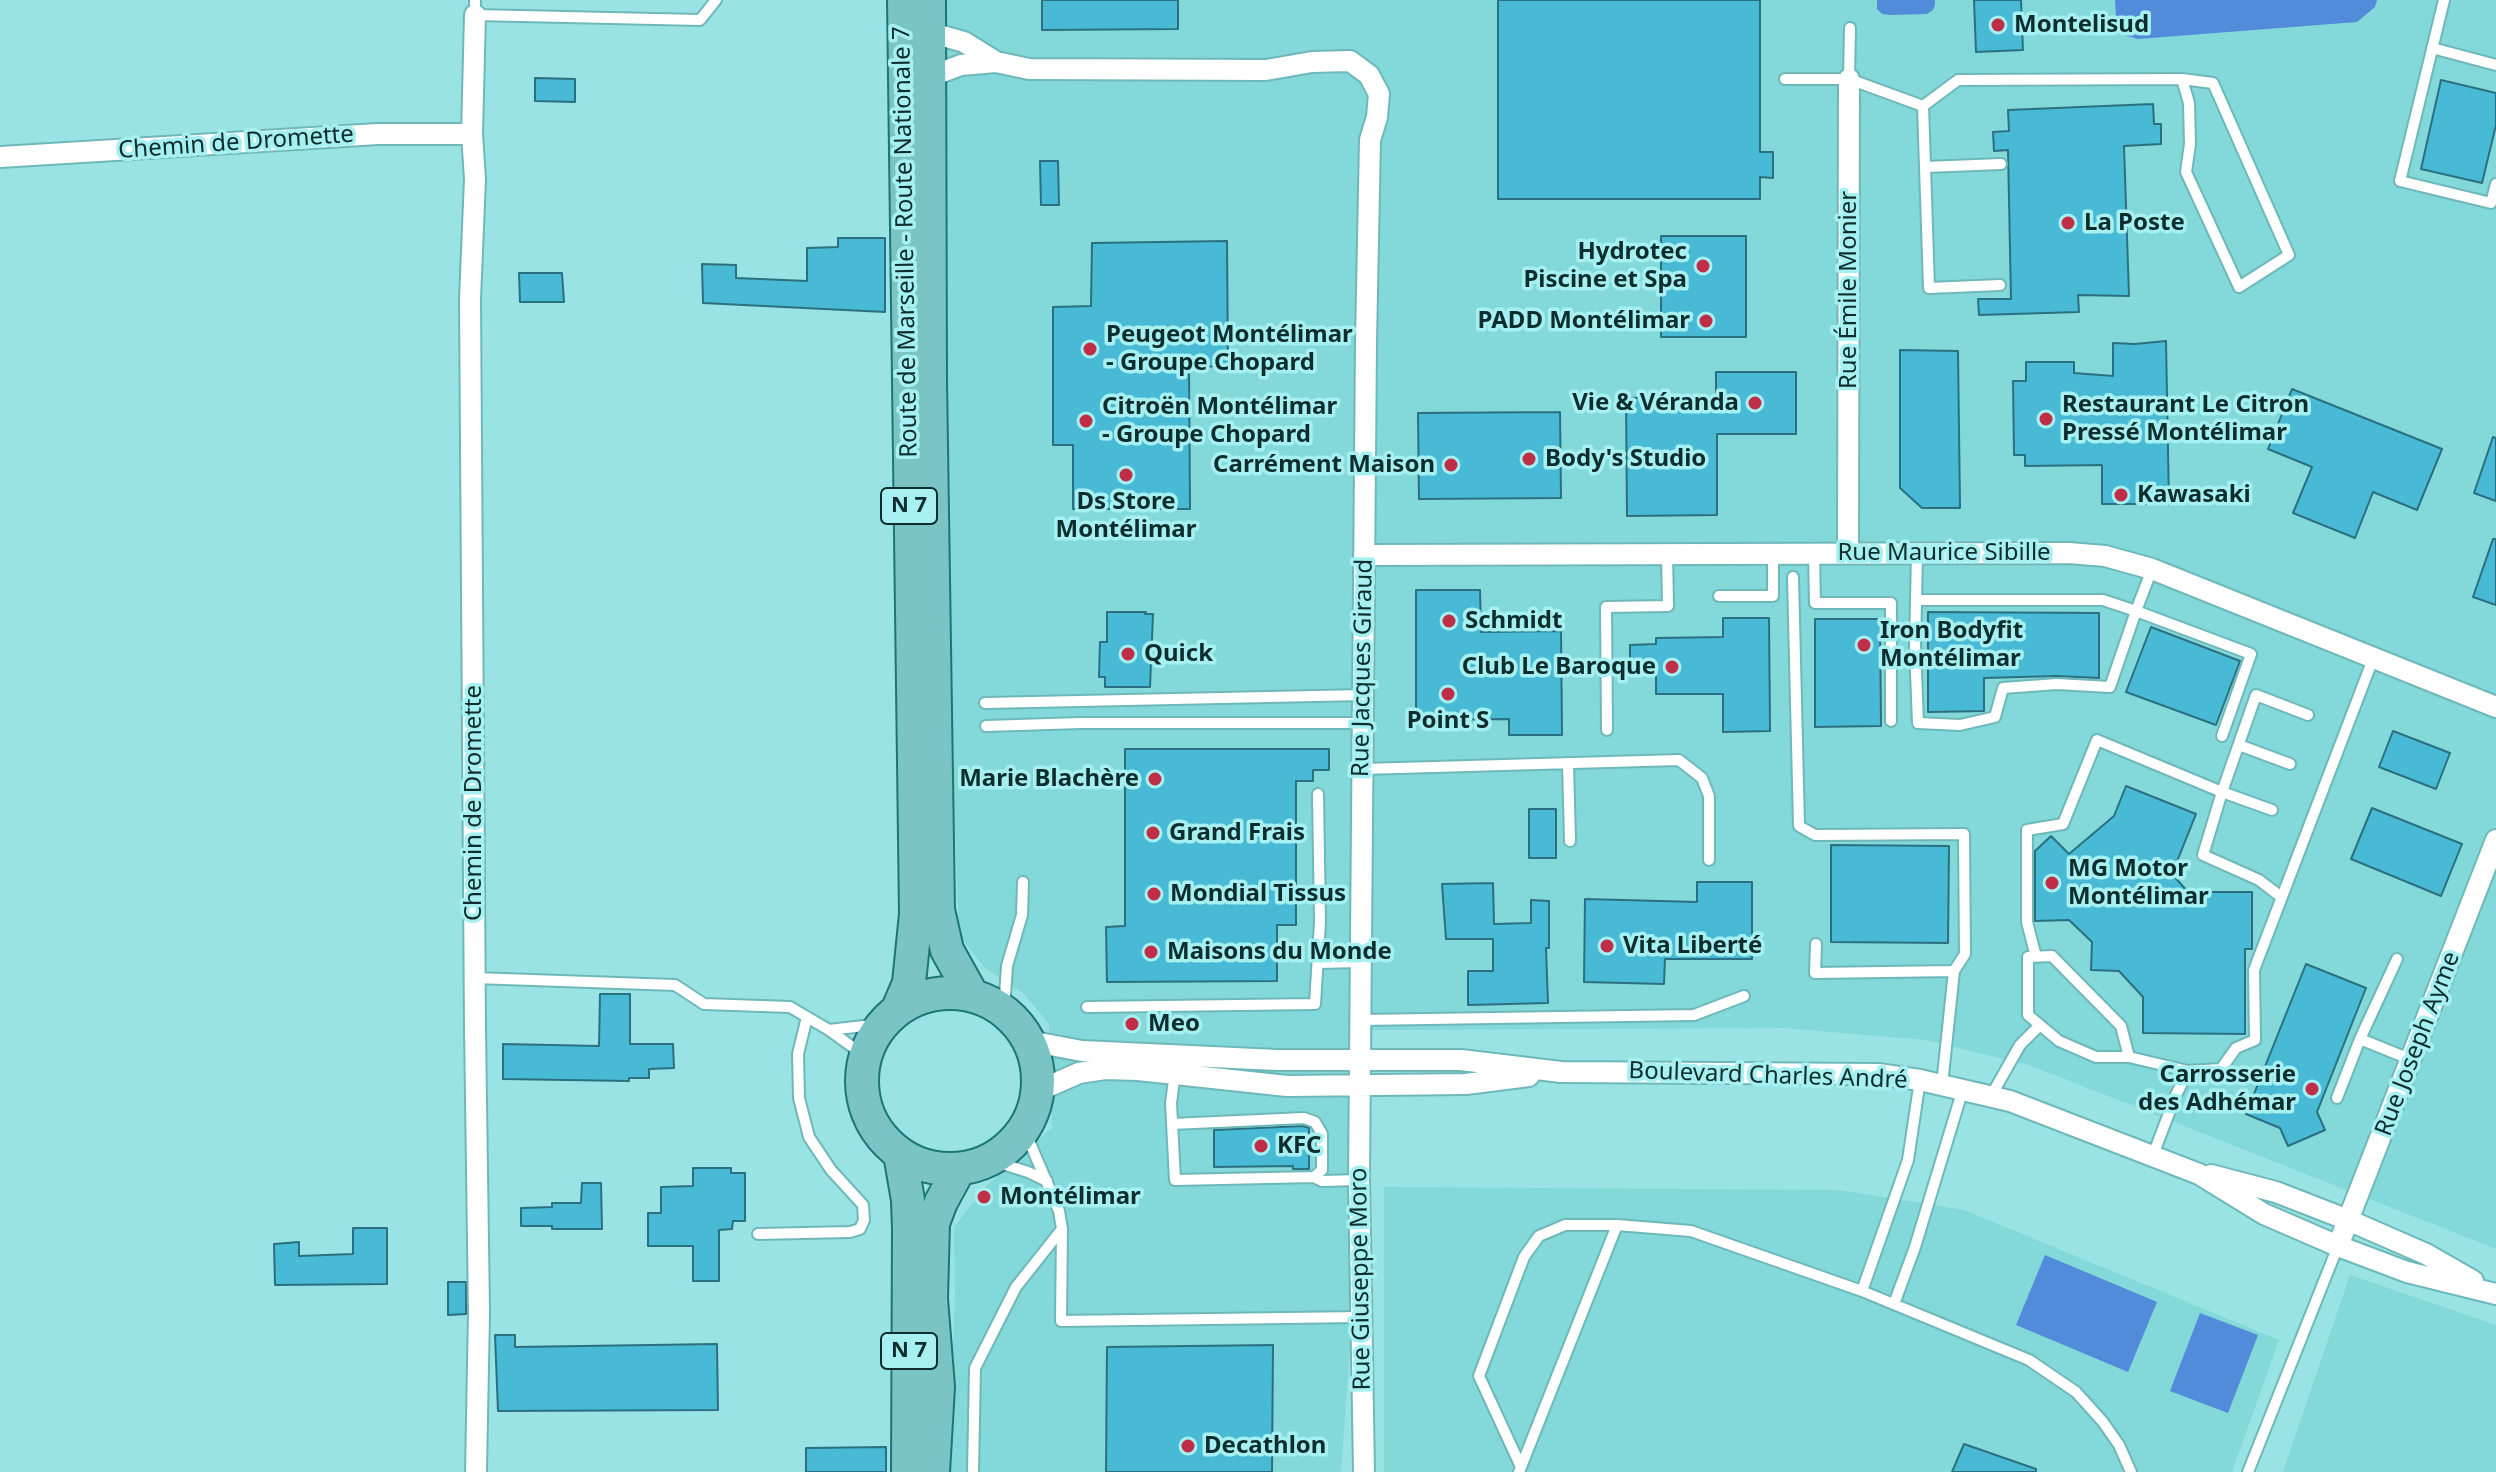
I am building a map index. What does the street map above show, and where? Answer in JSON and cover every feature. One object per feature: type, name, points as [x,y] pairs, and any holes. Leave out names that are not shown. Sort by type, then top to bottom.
[{"type":"main road","name":"Route de Marseille - Route Nationale 7","points":[[890,1017],[909,983],[916,914],[904,0]]},
{"type":"main road","name":"Route de Marseille - Route Nationale 7","points":[[929,0],[930,380],[938,910],[947,950],[972,995]]},
{"type":"main road","points":[[946,993],[972,995],[1004,1011],[1029,1041],[1035,1057],[1038,1091],[1033,1110],[1024,1129],[1003,1152],[990,1160],[959,1169],[938,1169],[918,1164],[900,1154],[880,1135],[866,1111],[862,1093],[865,1056],[890,1017],[921,997],[946,993]]},
{"type":"main road","name":"N 7","points":[[900,1154],[908,1200],[909,1229],[908,1472]]},
{"type":"main road","name":"N 7","points":[[933,1472],[938,1387],[931,1299],[933,1223],[959,1169]]},
{"type":"street","name":"Chemin de Dromette","points":[[475,8],[472,134],[475,179],[470,299],[479,1312],[476,1472]]},
{"type":"street","points":[[929,32],[964,42],[996,62]]},
{"type":"street","name":"Rue Jacques Giraud","points":[[996,62],[1038,70],[1266,70],[1312,62],[1350,61],[1369,75],[1379,94],[1377,117],[1370,140],[1367,275],[1360,1074]]},
{"type":"street","points":[[929,77],[961,65],[996,62]]},
{"type":"street","name":"Rue Émile Monier","points":[[1848,553],[1849,79]]},
{"type":"street","name":"Chemin de Dromette","points":[[0,157],[378,134],[472,134]]},
{"type":"street","name":"Rue Maurice Sibille","points":[[1364,555],[2069,553],[2105,556],[2152,569],[2496,707]]},
{"type":"street","name":"Rue Joseph Ayme","points":[[2343,1233],[2489,879],[2496,840]]},
{"type":"street","name":"Boulevard Charles André","points":[[1029,1041],[1082,1051],[1466,1084],[1561,1072]]},
{"type":"street","name":"Boulevard Charles André","points":[[1038,1091],[1079,1073],[1105,1069],[1175,1073],[1287,1086],[1461,1060],[1561,1072],[1878,1074],[1920,1080],[2010,1101],[2199,1174],[2264,1214],[2283,1210],[2343,1233],[2426,1254],[2493,1293]]},
{"type":"street","name":"Rue Giuseppe Moro","points":[[1360,1074],[1360,1317],[1364,1472]]},
{"type":"street","name":"Boulevard Charles André","points":[[2199,1174],[2229,1178],[2276,1192],[2407,1272],[2493,1293]]},
{"type":"lane","points":[[475,8],[700,20],[716,0]]},
{"type":"lane","points":[[2444,0],[2400,181],[2491,203],[2496,184]]},
{"type":"lane","name":"Rue Émile Monier","points":[[1849,79],[1850,28]]},
{"type":"lane","points":[[2432,48],[2496,65]]},
{"type":"lane","points":[[1785,79],[1849,79],[1923,106]]},
{"type":"lane","points":[[1923,106],[1958,80],[2182,79],[2213,83],[2289,255],[2239,287],[2186,172],[2190,144],[2189,103],[2182,79]]},
{"type":"lane","points":[[1923,106],[1929,288],[2000,285]]},
{"type":"lane","points":[[1925,167],[2001,164]]},
{"type":"lane","points":[[1814,553],[1815,603],[1891,603],[1891,721]]},
{"type":"lane","points":[[1607,730],[1606,607],[1668,606],[1667,554]]},
{"type":"lane","points":[[1719,596],[1773,596],[1773,554]]},
{"type":"lane","points":[[1917,554],[1915,647],[1918,723],[1960,725],[1995,717],[2003,688],[2057,684],[2110,687],[2152,569]]},
{"type":"lane","points":[[1793,577],[1799,826],[1815,835],[1964,834],[1965,954],[1954,971],[1942,1085]]},
{"type":"lane","points":[[1916,600],[2103,600],[2251,654],[2222,736]]},
{"type":"lane","points":[[2129,1057],[2121,1026],[2052,956],[2028,957],[2028,1015],[2059,1041],[2096,1057],[2129,1057],[2188,1071],[2221,1069],[2236,1048],[2255,1040],[2254,970],[2373,659]]},
{"type":"lane","points":[[985,703],[1363,695]]},
{"type":"lane","points":[[2280,896],[2259,880],[2203,855],[2256,695],[2308,715]]},
{"type":"lane","points":[[986,726],[1363,723]]},
{"type":"lane","points":[[2036,957],[2027,922],[2027,830],[2063,824],[2097,740],[2272,810]]},
{"type":"lane","points":[[2239,745],[2290,764]]},
{"type":"lane","points":[[1363,769],[1679,760],[1702,778],[1709,796],[1709,860]]},
{"type":"lane","points":[[1568,763],[1570,841]]},
{"type":"lane","points":[[1087,1007],[1315,1004],[1320,922],[1318,794]]},
{"type":"lane","points":[[1004,1011],[1007,966],[1022,915],[1023,882]]},
{"type":"lane","points":[[1816,944],[1815,973],[1954,971]]},
{"type":"lane","points":[[2337,1098],[2397,959]]},
{"type":"lane","points":[[1318,963],[1361,962]]},
{"type":"lane","points":[[475,978],[675,985],[704,1004],[790,1007],[865,1056]]},
{"type":"lane","points":[[1360,1020],[1694,1015],[1744,996]]},
{"type":"lane","points":[[758,1234],[850,1232],[860,1229],[864,1220],[863,1205],[831,1170],[809,1137],[799,1098],[798,1054],[807,1017]]},
{"type":"lane","points":[[829,1030],[890,1017]]},
{"type":"lane","points":[[1991,1096],[2020,1045],[2040,1025]]},
{"type":"lane","points":[[2360,1039],[2412,1060]]},
{"type":"lane","points":[[2153,1155],[2188,1071]]},
{"type":"lane","points":[[1175,1073],[1171,1103],[1175,1180],[1314,1177],[1322,1181],[1359,1180]]},
{"type":"lane","points":[[1862,1291],[1908,1160],[1920,1080]]},
{"type":"lane","points":[[1894,1304],[1915,1247],[1963,1089]]},
{"type":"lane","points":[[1172,1124],[1304,1118],[1315,1122],[1322,1134],[1322,1170],[1314,1177]]},
{"type":"lane","points":[[1024,1129],[1059,1211],[1062,1229],[1061,1321],[1360,1317]]},
{"type":"lane","points":[[990,1160],[1047,1181]]},
{"type":"lane","points":[[1520,1470],[1479,1376],[1524,1257],[1539,1236],[1565,1225],[1617,1225],[1691,1231],[1862,1291],[2029,1360],[2076,1392],[2119,1445],[2131,1472]]},
{"type":"lane","points":[[1520,1470],[1617,1225]]},
{"type":"lane","points":[[973,1472],[975,1368],[1016,1287],[1062,1229]]},
{"type":"lane","points":[[2248,1472],[2343,1233]]},
{"type":"shaded area","points":[[943,0],[2496,0],[2496,1249],[2032,1066],[1926,1040],[1784,1028],[1373,1030],[1341,1472],[948,1472],[955,1296],[954,1227],[986,1186],[1052,1128],[1049,1024],[1024,994],[984,967],[959,935],[945,562]]},
{"type":"shaded area","points":[[1384,1187],[1839,1190],[1964,1210],[2279,1340],[2232,1472],[1384,1472]]},
{"type":"shaded area","points":[[2350,1275],[2496,1325],[2496,1472],[2283,1472]]},
{"type":"water","points":[[1877,0],[1935,0],[1935,4],[1927,14],[1891,15],[1882,14],[1877,9]]},
{"type":"water","points":[[2115,0],[2377,0],[2375,7],[2357,22],[2138,39],[2117,33]]},
{"type":"water","points":[[2045,1255],[2157,1302],[2128,1372],[2016,1325]]},
{"type":"water","points":[[2200,1313],[2258,1335],[2228,1413],[2170,1391]]},
{"type":"building","points":[[1042,0],[1178,0],[1178,29],[1042,30]]},
{"type":"building","points":[[1498,0],[1760,0],[1760,152],[1773,152],[1773,178],[1760,177],[1760,199],[1498,199]]},
{"type":"building","name":"Montelisud","points":[[1974,0],[2021,0],[2023,50],[1976,52]]},
{"type":"building","points":[[535,78],[575,79],[575,102],[535,101]]},
{"type":"building","points":[[2441,80],[2496,93],[2496,125],[2482,183],[2421,169]]},
{"type":"building","name":"La Poste","points":[[2153,104],[2154,124],[2161,124],[2161,144],[2124,146],[2129,296],[2078,295],[2079,312],[1979,315],[1978,299],[2011,299],[2008,150],[1994,151],[1993,132],[2009,131],[2008,110]]},
{"type":"building","points":[[1040,161],[1058,161],[1059,205],[1041,205]]},
{"type":"building","points":[[1661,236],[1746,236],[1746,337],[1661,337]]},
{"type":"building","points":[[838,238],[885,238],[885,312],[703,303],[702,264],[736,265],[736,278],[807,281],[807,248],[838,247]]},
{"type":"building","points":[[1227,241],[1228,366],[1189,367],[1190,509],[1073,509],[1073,445],[1053,445],[1053,307],[1091,306],[1092,243]]},
{"type":"building","points":[[519,273],[562,273],[564,302],[520,302]]},
{"type":"building","points":[[2166,341],[2169,504],[2102,504],[2102,465],[2025,466],[2025,455],[2014,455],[2013,381],[2026,381],[2026,362],[2074,362],[2074,373],[2113,376],[2113,343]]},
{"type":"building","points":[[1900,350],[1958,351],[1960,508],[1922,508],[1900,488]]},
{"type":"building","points":[[1716,372],[1796,372],[1796,434],[1717,434],[1717,515],[1627,516],[1626,398],[1716,397]]},
{"type":"building","points":[[2292,389],[2442,449],[2417,510],[2373,492],[2355,538],[2293,513],[2312,467],[2268,449]]},
{"type":"building","points":[[1560,412],[1561,498],[1419,499],[1418,413]]},
{"type":"building","points":[[2493,437],[2496,438],[2496,501],[2474,493]]},
{"type":"building","points":[[2493,539],[2496,539],[2496,605],[2473,597]]},
{"type":"building","points":[[1416,590],[1480,590],[1481,632],[1561,631],[1562,735],[1509,735],[1509,719],[1416,720]]},
{"type":"building","points":[[1107,612],[1153,614],[1150,687],[1105,687],[1105,677],[1099,677],[1100,642],[1107,642]]},
{"type":"building","points":[[1928,612],[2099,613],[2099,678],[1984,678],[1984,711],[1928,712]]},
{"type":"building","points":[[1723,618],[1769,618],[1770,731],[1723,732],[1723,694],[1656,694],[1656,674],[1630,674],[1630,645],[1656,644],[1656,638],[1723,637]]},
{"type":"building","points":[[1815,619],[1880,619],[1881,726],[1815,727]]},
{"type":"building","points":[[2151,627],[2240,661],[2216,725],[2126,692]]},
{"type":"building","points":[[2393,731],[2450,753],[2436,789],[2379,767]]},
{"type":"building","points":[[1125,749],[1329,749],[1329,770],[1313,770],[1313,781],[1296,781],[1296,925],[1277,925],[1277,981],[1107,982],[1106,927],[1125,926]]},
{"type":"building","points":[[2126,786],[2196,814],[2172,874],[2188,892],[2252,892],[2252,949],[2245,949],[2245,1034],[2143,1033],[2143,997],[2119,971],[2091,970],[2092,942],[2069,920],[2035,921],[2035,851],[2051,836],[2069,854],[2114,816]]},
{"type":"building","points":[[2372,808],[2462,844],[2441,896],[2351,859]]},
{"type":"building","points":[[1529,809],[1556,809],[1556,858],[1529,858]]},
{"type":"building","points":[[1831,845],[1949,846],[1948,943],[1831,942]]},
{"type":"building","points":[[1697,882],[1752,882],[1752,959],[1665,959],[1664,984],[1584,982],[1585,899],[1697,902]]},
{"type":"building","points":[[1493,883],[1494,924],[1531,923],[1531,900],[1549,901],[1549,948],[1546,948],[1548,1003],[1468,1005],[1468,971],[1493,971],[1493,939],[1446,939],[1442,884]]},
{"type":"building","points":[[2306,964],[2366,988],[2317,1112],[2325,1130],[2288,1146],[2280,1128],[2246,1114]]},
{"type":"building","points":[[600,994],[630,994],[630,1044],[673,1044],[674,1068],[649,1069],[649,1078],[629,1078],[629,1081],[503,1079],[503,1044],[599,1046]]},
{"type":"building","points":[[1309,1128],[1309,1169],[1293,1169],[1293,1166],[1214,1167],[1214,1130]]},
{"type":"building","points":[[693,1168],[731,1168],[731,1173],[745,1173],[745,1221],[733,1221],[732,1229],[719,1230],[719,1281],[693,1281],[693,1246],[648,1246],[648,1213],[661,1213],[661,1187],[693,1186]]},
{"type":"building","points":[[582,1183],[601,1183],[602,1229],[521,1226],[521,1208],[552,1207],[552,1203],[581,1203]]},
{"type":"building","points":[[353,1228],[387,1228],[387,1284],[275,1285],[274,1244],[299,1242],[299,1256],[353,1254]]},
{"type":"building","points":[[448,1282],[466,1282],[466,1314],[448,1315]]},
{"type":"building","points":[[495,1335],[515,1335],[515,1347],[717,1344],[718,1410],[498,1411]]},
{"type":"building","points":[[1273,1345],[1272,1472],[1106,1472],[1107,1347]]},
{"type":"building","points":[[1964,1444],[2036,1469],[2036,1472],[1952,1472]]},
{"type":"building","points":[[886,1447],[886,1472],[806,1472],[806,1448]]},
{"type":"place","name":"Montelisud","points":[[1998,25]]},
{"type":"place","name":"La Poste","points":[[2068,223]]},
{"type":"place","name":"Hydrotec Piscine et Spa","points":[[1703,266]]},
{"type":"place","name":"PADD Montélimar","points":[[1706,321]]},
{"type":"place","name":"Peugeot Montélimar - Groupe Chopard","points":[[1090,349]]},
{"type":"place","name":"Vie & Véranda","points":[[1755,403]]},
{"type":"place","name":"Restaurant Le Citron Pressé Montélimar","points":[[2046,419]]},
{"type":"place","name":"Citroën Montélimar - Groupe Chopard","points":[[1086,421]]},
{"type":"place","name":"Body's Studio","points":[[1529,459]]},
{"type":"place","name":"Carrément Maison","points":[[1451,465]]},
{"type":"place","name":"Ds Store Montélimar","points":[[1126,475]]},
{"type":"place","name":"Kawasaki","points":[[2121,495]]},
{"type":"place","name":"Schmidt","points":[[1449,621]]},
{"type":"place","name":"Iron Bodyfit Montélimar","points":[[1864,645]]},
{"type":"place","name":"Quick","points":[[1128,654]]},
{"type":"place","name":"Club Le Baroque","points":[[1672,667]]},
{"type":"place","name":"Point S","points":[[1448,694]]},
{"type":"place","name":"Marie Blachère","points":[[1155,779]]},
{"type":"place","name":"Grand Frais","points":[[1153,833]]},
{"type":"place","name":"MG Motor Montélimar","points":[[2052,883]]},
{"type":"place","name":"Mondial Tissus","points":[[1154,894]]},
{"type":"place","name":"Vita Liberté","points":[[1607,946]]},
{"type":"place","name":"Maisons du Monde","points":[[1151,952]]},
{"type":"place","name":"Meo","points":[[1132,1024]]},
{"type":"place","name":"Carrosserie des Adhémar","points":[[2312,1089]]},
{"type":"place","name":"KFC","points":[[1261,1146]]},
{"type":"place","name":"Montélimar","points":[[984,1197]]},
{"type":"place","name":"Decathlon","points":[[1188,1446]]}]
